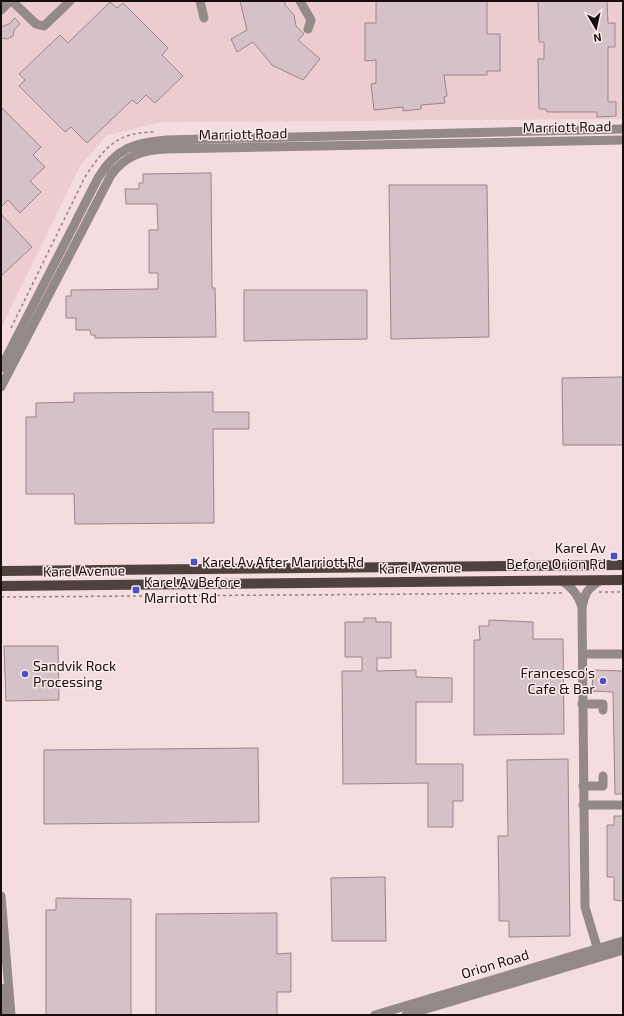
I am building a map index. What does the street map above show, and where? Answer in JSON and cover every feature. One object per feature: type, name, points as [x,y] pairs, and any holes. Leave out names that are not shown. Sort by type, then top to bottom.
[{"type":"main road","name":"Karel Avenue","points":[[1,571],[623,565]]},
{"type":"main road","name":"Karel Avenue","points":[[1,586],[623,580]]},
{"type":"street","points":[[1,10],[11,1],[36,24],[44,26],[70,1]]},
{"type":"street","points":[[200,1],[204,18]]},
{"type":"street","points":[[300,1],[311,20],[308,29]]},
{"type":"street","name":"Marriott Road","points":[[1,368],[98,178],[108,163],[126,148],[146,142],[166,140],[623,129]]},
{"type":"street","name":"Marriott Road","points":[[1,387],[110,175],[115,169],[135,154],[149,150],[165,149],[623,140]]},
{"type":"street","points":[[561,580],[576,592],[582,608]]},
{"type":"street","points":[[599,953],[585,907],[582,608],[588,589],[601,580]]},
{"type":"street","points":[[583,654],[611,650],[623,654]]},
{"type":"street","points":[[582,704],[603,704],[603,710]]},
{"type":"street","points":[[583,786],[603,786],[603,776]]},
{"type":"street","points":[[583,805],[623,805]]},
{"type":"street","points":[[1,896],[11,1015]]},
{"type":"street","name":"Orion Road","points":[[406,1015],[599,953],[623,941]]},
{"type":"street","name":"Orion Road","points":[[375,1015],[599,953],[623,950]]},
{"type":"street","points":[[1,988],[3,1015]]},
{"type":"path","points":[[8,334],[85,177],[98,157],[115,141],[144,132],[159,132]]},
{"type":"path","points":[[1,597],[576,592]]},
{"type":"path","points":[[586,592],[623,592]]},
{"type":"shaded area","points":[[1,1],[623,1],[623,119],[161,122],[106,136],[80,166],[1,328]]},
{"type":"building","points":[[240,1],[285,1],[285,5],[294,15],[296,26],[304,34],[298,40],[320,59],[303,80],[272,65],[253,42],[237,52],[231,39],[247,30]]},
{"type":"building","points":[[376,1],[487,1],[487,34],[500,34],[500,71],[487,71],[487,75],[444,75],[447,96],[444,97],[445,103],[421,105],[421,109],[403,111],[403,107],[374,110],[371,84],[376,83],[376,60],[365,61],[365,23],[376,23]]},
{"type":"building","points":[[538,1],[607,1],[608,23],[615,23],[615,47],[608,47],[608,102],[616,102],[616,116],[597,117],[597,112],[547,112],[546,109],[539,109],[538,59],[544,59],[544,42],[539,42]]},
{"type":"building","points":[[110,2],[117,8],[123,3],[168,48],[162,55],[183,76],[155,103],[146,95],[137,104],[132,100],[87,143],[71,127],[65,132],[19,86],[25,80],[19,74],[60,35],[68,43]]},
{"type":"building","points":[[15,18],[20,24],[14,30],[13,36],[7,39],[1,38],[1,27],[9,24]]},
{"type":"building","points":[[1,107],[41,147],[33,155],[45,167],[30,181],[41,192],[20,213],[8,200],[1,207]]},
{"type":"building","points":[[211,173],[212,288],[215,288],[216,337],[95,338],[95,335],[91,335],[90,330],[76,330],[76,318],[66,318],[66,296],[71,296],[71,290],[158,289],[158,273],[149,273],[149,230],[158,230],[157,204],[126,204],[125,189],[139,189],[139,183],[143,183],[143,174]]},
{"type":"building","points":[[389,185],[487,185],[489,337],[391,339]]},
{"type":"building","points":[[1,214],[32,247],[1,276]]},
{"type":"building","points":[[244,290],[367,290],[367,339],[244,341]]},
{"type":"building","points":[[623,377],[623,445],[563,445],[562,378]]},
{"type":"building","points":[[213,392],[213,412],[249,412],[249,429],[213,429],[214,523],[75,524],[74,494],[26,494],[26,417],[36,417],[36,403],[74,402],[74,393]]},
{"type":"building","points":[[364,618],[376,618],[376,622],[391,622],[391,658],[377,658],[377,671],[416,670],[416,677],[452,678],[452,702],[416,702],[416,764],[463,764],[463,801],[453,801],[453,827],[428,827],[428,783],[343,784],[342,671],[362,671],[362,657],[345,657],[345,622],[364,622]]},
{"type":"building","points":[[489,620],[533,622],[533,639],[563,639],[564,734],[474,735],[474,640],[480,640],[479,626],[489,626]]},
{"type":"building","points":[[4,646],[58,646],[59,700],[6,701]]},
{"type":"building","points":[[593,670],[623,671],[623,794],[615,794],[613,692],[592,691]]},
{"type":"building","points":[[258,748],[259,822],[44,824],[44,750]]},
{"type":"building","points":[[568,759],[570,936],[509,937],[509,921],[499,921],[498,836],[508,836],[507,760]]},
{"type":"building","points":[[614,816],[623,816],[623,901],[614,900],[614,877],[607,877],[607,825],[614,825]]},
{"type":"building","points":[[385,877],[386,941],[332,941],[331,878]]},
{"type":"building","points":[[56,898],[131,899],[131,1015],[46,1015],[46,910],[56,910]]},
{"type":"building","points":[[277,913],[277,954],[291,953],[291,992],[277,992],[277,1015],[156,1015],[156,914]]},
{"type":"place","name":"Karel Av Before Orion Rd","points":[[614,556]]},
{"type":"place","name":"Karel Av After Marriott Rd","points":[[194,562]]},
{"type":"place","name":"Karel Av Before Marriott Rd","points":[[136,590]]},
{"type":"place","name":"Sandvik Rock Processing","points":[[25,674]]},
{"type":"place","name":"Francesco's Cafe & Bar","points":[[603,681]]}]
